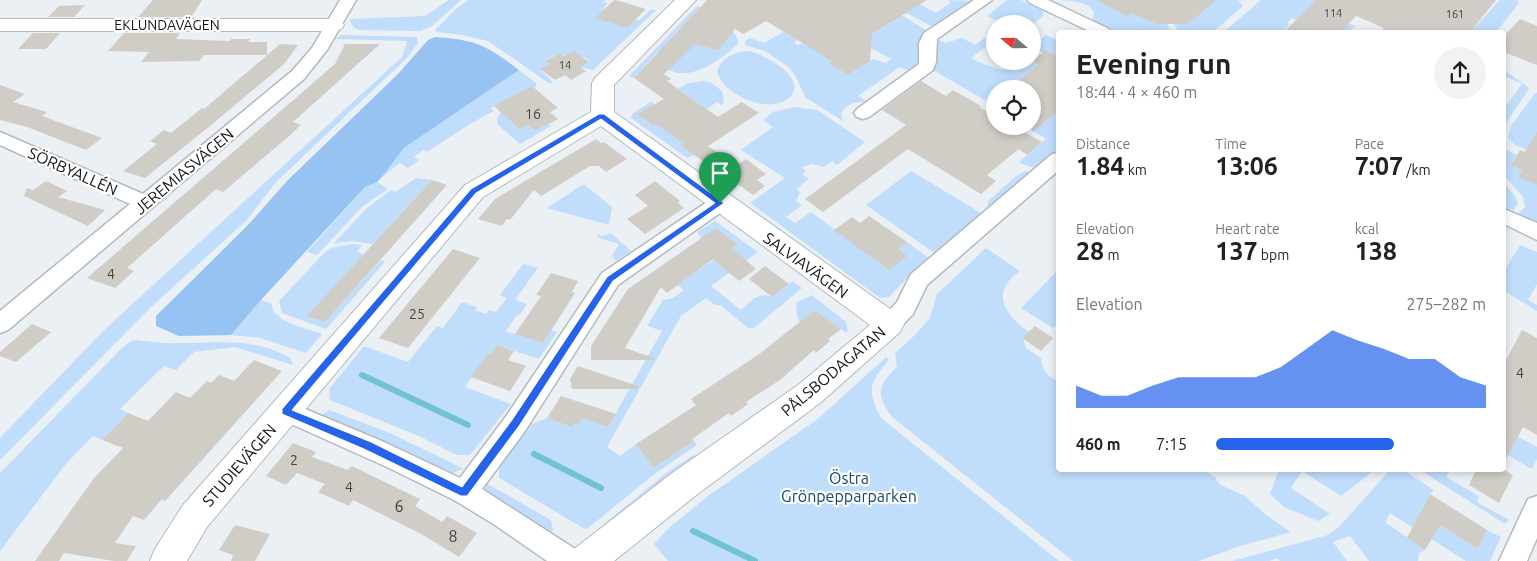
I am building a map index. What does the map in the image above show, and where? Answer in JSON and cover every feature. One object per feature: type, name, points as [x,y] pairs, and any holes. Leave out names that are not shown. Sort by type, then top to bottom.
[{"type":"street","name":"JEREMIASVÄGEN","points":[[0,324],[298,76],[319,50],[348,0]]},
{"type":"street","points":[[602,115],[603,83],[686,0]]},
{"type":"street","points":[[863,113],[927,66],[929,61],[927,42],[930,36],[984,0]]},
{"type":"street","points":[[1035,0],[1099,30]]},
{"type":"street","name":"EKLUNDAVÄGEN","points":[[0,25],[334,25]]},
{"type":"street","name":"SALVIAVÄGEN","points":[[602,115],[720,203],[890,324]]},
{"type":"street","name":"STUDIEVÄGEN","points":[[166,561],[195,516],[474,191],[602,115]]},
{"type":"street","name":"SÖRBYALLÉN","points":[[0,138],[146,203]]},
{"type":"street","name":"PÅLSBODAGATAN","points":[[586,561],[683,485],[809,394],[890,324],[905,308],[919,280],[1056,162]]},
{"type":"street","points":[[464,493],[516,423],[610,279],[720,203]]},
{"type":"street","points":[[1506,217],[1537,232]]},
{"type":"street","points":[[286,412],[368,446],[464,493],[495,510],[570,561]]},
{"type":"street","points":[[1513,561],[1537,508]]},
{"type":"green space","points":[[449,0],[461,0],[432,26],[420,31],[360,30],[354,28],[349,19],[425,16]]},
{"type":"green space","points":[[468,0],[606,0],[604,2],[608,3],[603,8],[605,9],[595,18],[640,20],[650,10],[655,9],[655,11],[593,70],[580,67],[590,61],[583,57],[568,56],[560,53],[545,60],[550,64],[540,69],[553,82],[550,84],[488,41],[436,32],[435,30],[455,10]]},
{"type":"green space","points":[[882,0],[911,0],[936,13],[951,2],[948,0],[974,1],[936,27],[933,27]]},
{"type":"green space","points":[[1007,0],[1021,0],[1043,11],[1041,18],[1041,15],[988,15]]},
{"type":"green space","points":[[1056,0],[1108,0],[1156,24],[1167,24],[1170,30],[1109,30],[1096,25],[1092,21],[1094,13],[1091,9],[1078,2]]},
{"type":"green space","points":[[1214,0],[1238,0],[1243,6],[1215,30],[1177,30],[1174,24],[1191,20]]},
{"type":"green space","points":[[1261,0],[1316,0],[1327,16],[1356,26],[1350,30],[1321,30],[1292,18],[1287,23],[1290,24],[1284,30],[1226,30]]},
{"type":"green space","points":[[1500,0],[1517,0],[1519,3],[1498,30],[1457,29],[1474,28]]},
{"type":"green space","points":[[697,6],[723,14],[684,28],[681,27],[671,38],[729,30],[736,36],[738,44],[716,62],[689,73],[668,70],[674,56],[658,51],[634,78],[629,76]]},
{"type":"green space","points":[[895,11],[929,32],[920,39],[923,60],[910,72],[900,67],[858,96],[867,101],[846,107],[841,114],[843,121],[805,97],[795,75],[787,66],[765,51],[745,45],[745,41],[750,38],[764,43],[783,32],[798,40],[794,43],[798,45],[802,43],[832,60],[828,63],[848,75],[873,59],[885,63],[891,59],[832,27],[844,19],[872,34],[895,20]]},
{"type":"green space","points":[[341,35],[417,37],[418,43],[407,58],[276,182],[247,220],[150,308],[0,460],[0,438],[104,330],[402,57],[407,41],[336,39]]},
{"type":"green space","points":[[1046,35],[1056,40],[1056,56],[1047,51],[1041,52],[1041,39]]},
{"type":"green space","points":[[986,37],[986,47],[971,58],[986,65],[986,70],[1032,70],[1019,80],[986,80],[986,101],[933,70],[936,61],[935,38],[946,43],[962,38],[975,45]]},
{"type":"green space","points":[[748,51],[773,62],[790,75],[794,83],[794,91],[789,98],[781,103],[759,103],[737,95],[721,80],[717,72],[721,63],[733,54]]},
{"type":"green space","points":[[519,70],[536,83],[536,87],[529,88],[491,108],[494,111],[427,152],[423,150],[414,157],[419,160],[408,168],[400,163],[381,178],[404,148]]},
{"type":"green space","points":[[1506,71],[1529,89],[1506,123],[1506,106],[1522,84],[1506,77]]},
{"type":"green space","points":[[710,82],[722,91],[724,103],[721,105],[717,102],[707,109],[682,91],[666,101],[662,98],[688,83]]},
{"type":"green space","points":[[1535,93],[1537,93],[1537,131],[1531,141],[1537,144],[1537,154],[1515,145],[1508,138],[1511,126]]},
{"type":"green space","points":[[651,102],[657,106],[638,115],[653,126],[656,124],[715,124],[681,146],[694,155],[687,158],[631,118],[633,113]]},
{"type":"green space","points":[[794,107],[817,110],[865,142],[837,165],[832,161],[824,167],[812,164],[802,167],[806,171],[802,174],[809,179],[796,189],[800,192],[796,201],[802,205],[786,217],[795,223],[811,212],[889,270],[906,256],[898,249],[907,242],[930,259],[914,271],[889,297],[880,298],[750,203],[785,178],[741,150],[773,127],[763,120],[773,112]]},
{"type":"green space","points":[[501,112],[528,125],[535,131],[549,124],[551,126],[520,144],[498,125],[497,118]]},
{"type":"green space","points":[[1056,112],[1056,155],[1045,165],[1037,168],[1019,162],[1046,139],[1040,135],[1041,121]]},
{"type":"green space","points":[[1506,150],[1517,155],[1511,164],[1523,170],[1519,176],[1537,185],[1537,224],[1520,215],[1519,213],[1525,207],[1523,197],[1506,177]]},
{"type":"green space","points":[[911,171],[981,213],[984,218],[940,257],[866,205]]},
{"type":"green space","points":[[1025,171],[1031,173],[991,208],[987,206],[988,201],[1016,176]]},
{"type":"green space","points":[[416,178],[432,180],[373,244],[350,241],[333,244],[367,208],[391,190],[395,192]]},
{"type":"green space","points":[[377,182],[388,189],[363,206],[317,255],[307,252],[365,187]]},
{"type":"green space","points":[[582,185],[585,185],[612,207],[609,225],[547,208]]},
{"type":"green space","points":[[1506,185],[1515,196],[1518,204],[1514,210],[1506,208]]},
{"type":"green space","points":[[715,221],[758,252],[711,286],[741,310],[758,296],[772,297],[793,281],[802,288],[754,328],[748,328],[720,305],[715,305],[706,298],[681,316],[607,447],[620,456],[636,444],[654,468],[694,441],[697,445],[653,475],[587,529],[499,478],[499,468],[502,461],[532,424],[547,418],[572,427],[574,424],[578,425],[582,418],[608,427],[662,331],[647,326],[663,300],[673,298],[684,290],[671,279],[695,266],[699,270],[716,258],[697,232]]},
{"type":"green space","points":[[611,233],[631,251],[616,261],[612,256],[619,244],[597,237],[598,235],[603,236]]},
{"type":"green space","points":[[352,244],[362,245],[357,252],[364,254],[308,316],[325,322],[381,260],[384,263],[326,329],[282,313],[279,301],[326,251],[331,248]]},
{"type":"green space","points":[[1520,245],[1537,252],[1537,284],[1528,300],[1537,305],[1537,311],[1506,292],[1506,268]]},
{"type":"green space","points":[[986,248],[1020,271],[1009,281],[1004,289],[1004,304],[1017,323],[1029,332],[1023,338],[1026,348],[1041,358],[1042,366],[1046,372],[1056,380],[1056,472],[1206,472],[1215,477],[1219,484],[1245,496],[1266,515],[1291,532],[1240,546],[1199,561],[1073,561],[892,417],[883,403],[881,397],[882,385],[890,373],[897,367],[895,353],[930,318],[937,294]]},
{"type":"green space","points":[[523,264],[538,268],[515,300],[527,304],[506,331],[543,343],[551,330],[557,332],[539,359],[497,345],[491,354],[488,353],[465,387],[511,404],[470,455],[457,455],[421,437],[330,400],[329,389],[364,346],[408,362],[437,326],[443,328],[462,302],[477,307],[475,310],[486,314],[489,310],[496,312],[507,298],[500,295]]},
{"type":"green space","points":[[1056,272],[1056,325],[1053,328],[1021,308]]},
{"type":"green space","points":[[812,295],[846,322],[848,331],[846,333],[815,310],[800,322],[797,317],[796,303]]},
{"type":"green space","points":[[261,300],[272,304],[273,310],[277,315],[291,324],[322,334],[306,353],[260,338],[231,335]]},
{"type":"green space","points":[[131,341],[169,343],[223,342],[250,344],[276,351],[290,358],[293,365],[235,347],[194,352],[176,370],[164,366],[120,409],[128,413],[102,440],[93,436],[65,465],[0,551],[0,473],[123,347]]},
{"type":"green space","name":"Östra Grönpepparparken","points":[[886,357],[889,360],[877,375],[872,388],[873,400],[881,418],[1059,561],[668,561],[654,544],[670,527],[708,496],[819,418]]},
{"type":"green space","points":[[329,410],[390,433],[464,469],[452,473],[447,472],[371,436],[320,416]]},
{"type":"green space","points":[[1515,435],[1537,447],[1537,459],[1532,469],[1506,454],[1507,444]]},
{"type":"green space","points":[[695,454],[695,461],[600,533],[602,526],[666,473]]},
{"type":"green space","points":[[1278,472],[1301,472],[1291,488],[1330,514],[1318,521],[1284,507],[1270,494]]},
{"type":"green space","points":[[1304,472],[1370,472],[1341,496]]},
{"type":"green space","points":[[1388,472],[1406,472],[1434,490],[1420,513],[1478,549],[1487,530],[1501,537],[1490,561],[1466,561],[1390,513],[1385,522],[1425,550],[1419,553],[1418,561],[1369,561],[1350,536],[1333,542],[1347,561],[1280,561],[1278,558],[1269,561],[1232,561],[1328,535],[1340,526]]},
{"type":"green space","points":[[1423,472],[1449,472],[1446,477],[1479,496],[1477,502],[1509,520],[1505,524]]},
{"type":"green space","points":[[484,482],[551,520],[553,530],[550,535],[486,491]]},
{"type":"shaded area","points":[[435,37],[461,40],[480,45],[519,70],[404,148],[381,178],[377,182],[365,187],[231,335],[179,336],[156,326],[156,316],[247,226],[288,180],[398,74],[428,40]]},
{"type":"building","points":[[153,0],[202,0],[191,17],[138,17]]},
{"type":"building","points":[[614,0],[646,9],[627,28],[595,18]]},
{"type":"building","points":[[707,0],[927,0],[872,34],[870,61],[848,75],[828,63],[832,61],[766,21],[743,34],[735,29],[718,50],[695,44],[664,74],[671,79],[667,81],[718,117],[742,102],[759,113],[708,146],[733,163],[719,172],[681,146],[684,144],[656,124],[653,126],[637,114],[664,99],[634,78]]},
{"type":"building","points":[[1096,0],[1216,0],[1188,24],[1156,24],[1131,13],[1127,16]]},
{"type":"building","points":[[1316,0],[1496,0],[1472,30],[1382,30],[1384,28],[1356,16],[1343,30],[1286,30]]},
{"type":"building","points":[[85,5],[74,17],[48,17],[59,6]]},
{"type":"building","points":[[1520,19],[1537,26],[1537,65],[1506,53],[1506,34]]},
{"type":"building","points":[[33,33],[60,33],[46,49],[18,49]]},
{"type":"building","points":[[124,33],[180,33],[176,39],[230,41],[231,39],[250,39],[248,42],[267,42],[267,55],[204,55],[199,61],[141,62],[149,52],[108,51]]},
{"type":"building","points":[[280,44],[298,45],[284,64],[210,126],[145,178],[123,171],[157,144],[150,141],[164,130],[171,133],[202,108],[204,109]]},
{"type":"building","points":[[345,44],[380,44],[293,122],[301,125],[288,137],[223,192],[216,189],[127,268],[134,271],[115,288],[87,278],[335,64]]},
{"type":"building","points":[[1046,50],[1056,55],[1056,112],[1041,125],[1041,80],[1019,80],[1032,70],[1041,70],[1041,54]]},
{"type":"building","points":[[574,51],[589,62],[580,67],[586,71],[571,80],[565,75],[555,80],[540,69],[550,64],[545,61],[560,53],[564,56]]},
{"type":"building","points":[[921,81],[946,96],[953,90],[981,106],[979,107],[986,111],[986,135],[1030,135],[1042,142],[1027,155],[1019,149],[994,169],[987,175],[996,181],[981,194],[908,149],[823,212],[805,199],[906,125],[882,110]]},
{"type":"building","points":[[0,85],[25,94],[13,102],[47,112],[42,116],[102,138],[86,150],[27,127],[0,120]]},
{"type":"building","points":[[532,86],[558,108],[550,112],[558,119],[535,131],[528,125],[520,129],[494,106]]},
{"type":"building","points":[[1537,131],[1537,185],[1518,177],[1523,170],[1511,165],[1520,150],[1525,152]]},
{"type":"building","points":[[596,139],[601,143],[604,142],[627,159],[606,172],[599,166],[590,166],[541,196],[534,190],[510,220],[507,219],[502,226],[478,219],[495,199]]},
{"type":"building","points":[[746,159],[766,174],[757,180],[765,186],[753,195],[723,173]]},
{"type":"building","points":[[432,180],[447,185],[325,322],[307,316]]},
{"type":"building","points":[[46,181],[67,191],[58,197],[105,210],[88,226],[24,196],[27,188],[33,190]]},
{"type":"building","points":[[655,181],[680,201],[678,203],[684,208],[645,234],[627,219],[648,206],[635,195]]},
{"type":"building","points":[[869,216],[907,242],[898,249],[907,256],[889,270],[834,230],[852,217],[860,223]]},
{"type":"building","points":[[716,228],[737,244],[732,248],[756,269],[739,281],[713,259],[667,293],[661,287],[625,348],[654,358],[654,360],[591,360],[591,346],[628,289]]},
{"type":"building","points":[[453,249],[480,258],[408,348],[379,338]]},
{"type":"building","points":[[765,266],[789,284],[772,297],[749,279]]},
{"type":"building","points":[[551,273],[578,281],[572,292],[575,293],[543,343],[515,334],[541,296],[536,295]]},
{"type":"building","points":[[815,310],[841,329],[828,339],[830,341],[816,353],[814,350],[780,380],[746,402],[748,404],[731,416],[729,413],[692,439],[694,441],[654,468],[636,444],[696,405],[691,399],[758,355]]},
{"type":"building","points":[[32,324],[51,332],[16,362],[0,356],[0,352]]},
{"type":"building","points":[[1035,326],[1053,338],[1041,351],[1022,338]]},
{"type":"building","points":[[1522,330],[1537,338],[1537,435],[1523,427],[1506,458],[1506,360]]},
{"type":"building","points":[[497,345],[514,351],[508,360],[526,366],[510,391],[471,377],[488,353],[491,354]]},
{"type":"building","points":[[254,360],[282,371],[165,501],[162,499],[144,520],[133,516],[115,543],[136,546],[127,561],[114,561],[64,553],[59,561],[35,561],[94,478],[123,448],[102,440],[128,413],[148,421],[176,392],[190,398],[207,381],[211,383],[219,375],[234,381]]},
{"type":"building","points":[[578,366],[638,386],[638,389],[572,389],[570,379]]},
{"type":"building","points":[[561,396],[616,414],[608,427],[582,418],[578,425],[574,424],[572,427],[547,418]]},
{"type":"building","points":[[293,443],[316,452],[312,457],[348,470],[351,466],[420,499],[415,506],[442,522],[447,516],[477,533],[459,557],[423,535],[353,500],[349,506],[318,492],[325,484],[297,473],[286,485],[266,476]]},
{"type":"building","points":[[1506,471],[1513,475],[1499,503],[1469,485],[1475,472]]},
{"type":"building","points":[[1430,494],[1487,530],[1478,549],[1440,525],[1425,550],[1407,538]]},
{"type":"building","points":[[235,525],[270,534],[255,561],[231,561],[233,555],[219,550]]},
{"type":"waterway","points":[[362,375],[468,425]]},
{"type":"waterway","points":[[534,454],[601,488]]},
{"type":"waterway","points":[[693,531],[755,561]]},
{"type":"route","points":[[602,115],[720,203],[610,279],[516,423],[464,493],[368,446],[286,412],[474,191],[602,115]]}]
